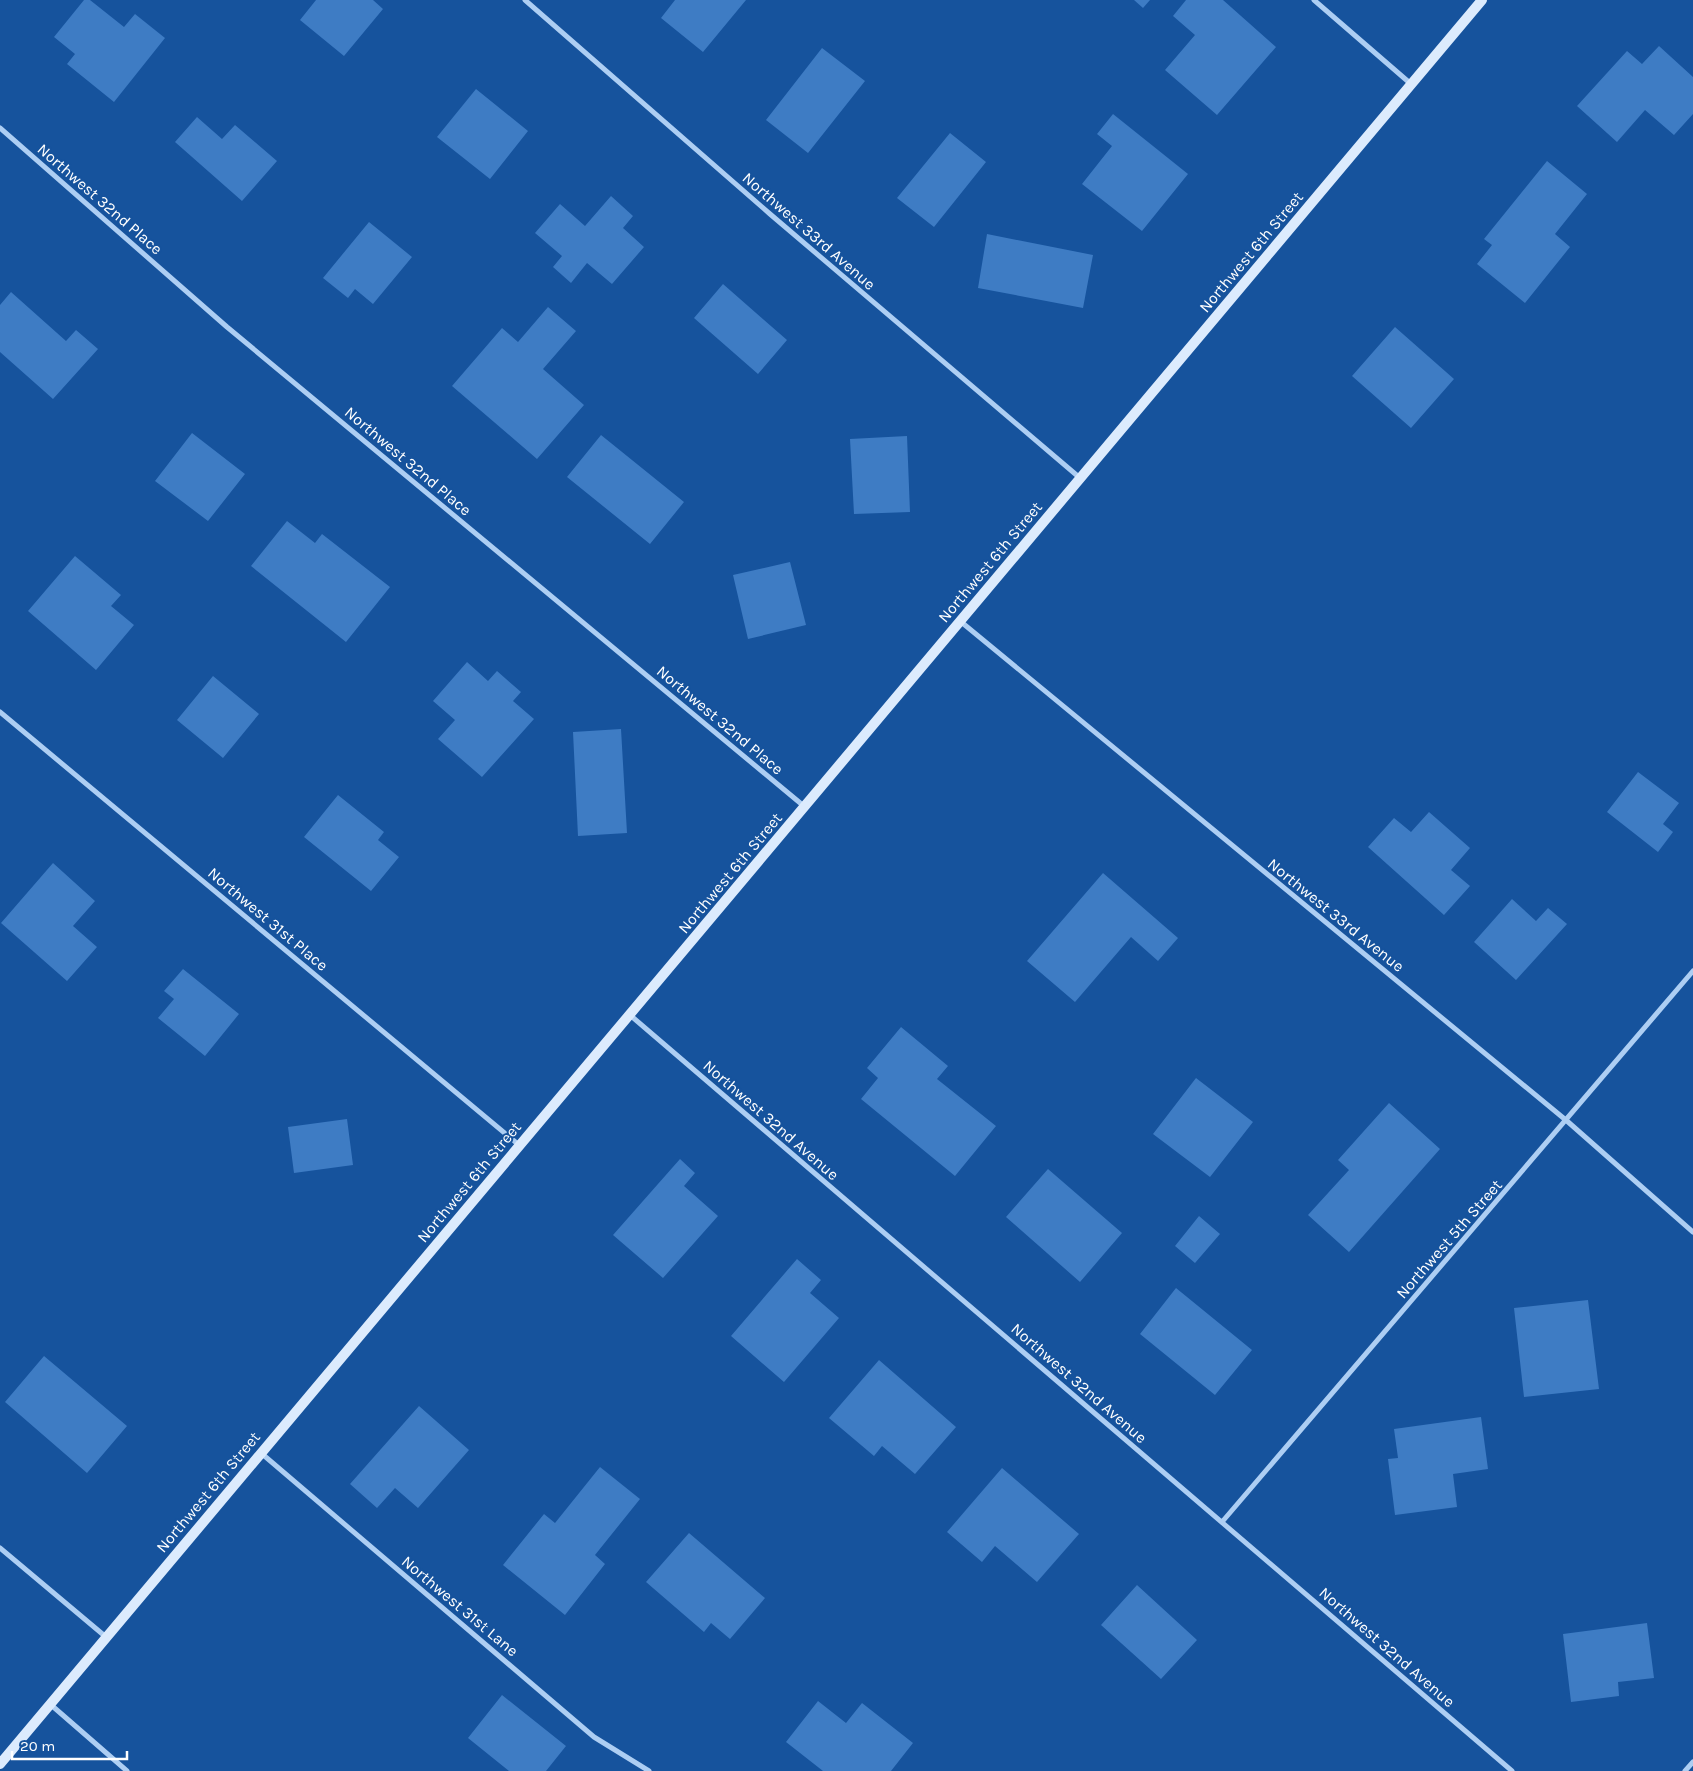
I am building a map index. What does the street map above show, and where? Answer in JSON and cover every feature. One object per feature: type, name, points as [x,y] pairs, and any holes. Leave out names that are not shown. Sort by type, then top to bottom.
[{"type":"main road","name":"Northwest 6th Street","points":[[0,1764],[107,1638],[260,1452],[630,1015],[1482,0]]},
{"type":"street","name":"Northwest 33rd Avenue","points":[[525,0],[777,220],[1080,478]]},
{"type":"street","points":[[1314,0],[1412,84]]},
{"type":"street","name":"Northwest 32nd Place","points":[[0,128],[227,326],[805,807]]},
{"type":"street","name":"Northwest 33rd Avenue","points":[[960,621],[1567,1121],[1693,1232]]},
{"type":"street","name":"Northwest 31st Place","points":[[0,712],[519,1145]]},
{"type":"street","name":"Northwest 5th Street","points":[[1222,1522],[1567,1121],[1693,971]]},
{"type":"street","name":"Northwest 32nd Avenue","points":[[630,1015],[1512,1771]]},
{"type":"street","name":"Northwest 31st Lane","points":[[260,1452],[594,1737],[649,1771]]},
{"type":"street","points":[[0,1548],[107,1638]]},
{"type":"street","points":[[50,1704],[127,1771]]},
{"type":"street","points":[[1685,1771],[1693,1762]]},
{"type":"building","points":[[84,0],[90,0],[124,27],[135,14],[165,38],[114,102],[67,64],[75,54],[54,37]]},
{"type":"building","points":[[316,0],[373,0],[383,9],[344,56],[300,20]]},
{"type":"building","points":[[675,0],[746,0],[703,52],[661,18]]},
{"type":"building","points":[[1134,0],[1150,0],[1143,8]]},
{"type":"building","points":[[1186,0],[1223,0],[1276,47],[1217,115],[1165,70],[1195,35],[1173,16]]},
{"type":"building","points":[[1659,46],[1693,77],[1693,114],[1674,135],[1645,110],[1617,142],[1577,106],[1627,51],[1642,64]]},
{"type":"building","points":[[822,48],[865,81],[808,153],[766,120]]},
{"type":"building","points":[[476,89],[528,131],[490,179],[437,137]]},
{"type":"building","points":[[1113,114],[1188,174],[1142,231],[1082,184],[1112,146],[1097,134]]},
{"type":"building","points":[[197,117],[222,139],[235,125],[277,161],[242,201],[175,142]]},
{"type":"building","points":[[950,133],[986,162],[934,227],[897,198]]},
{"type":"building","points":[[1547,161],[1587,194],[1555,234],[1570,247],[1525,303],[1477,264],[1492,245],[1484,239]]},
{"type":"building","points":[[611,196],[633,216],[623,228],[644,247],[612,284],[587,263],[571,283],[553,267],[562,256],[535,233],[560,204],[585,226]]},
{"type":"building","points":[[369,222],[412,257],[373,304],[355,289],[348,298],[323,278]]},
{"type":"building","points":[[987,234],[1093,255],[1083,308],[978,288]]},
{"type":"building","points":[[723,284],[787,340],[758,374],[694,318]]},
{"type":"building","points":[[11,292],[66,341],[76,330],[98,349],[53,399],[0,352],[0,305]]},
{"type":"building","points":[[548,307],[576,331],[543,369],[584,405],[537,459],[452,386],[502,328],[518,342]]},
{"type":"building","points":[[1395,327],[1454,379],[1411,428],[1352,376]]},
{"type":"building","points":[[192,433],[245,474],[208,521],[155,481]]},
{"type":"building","points":[[601,435],[684,502],[650,544],[567,477]]},
{"type":"building","points":[[907,436],[910,512],[854,514],[850,439]]},
{"type":"building","points":[[287,521],[315,543],[322,534],[390,587],[346,642],[251,566]]},
{"type":"building","points":[[75,556],[121,595],[111,606],[134,625],[96,670],[28,611]]},
{"type":"building","points":[[790,562],[806,625],[748,639],[733,575]]},
{"type":"building","points":[[467,662],[488,681],[497,671],[521,692],[513,701],[534,719],[482,777],[438,739],[455,720],[433,701]]},
{"type":"building","points":[[213,676],[259,714],[223,758],[177,720]]},
{"type":"building","points":[[621,729],[627,833],[578,836],[573,732]]},
{"type":"building","points":[[1638,772],[1679,803],[1663,824],[1673,832],[1658,852],[1607,812]]},
{"type":"building","points":[[338,795],[384,832],[378,840],[399,857],[371,891],[304,837]]},
{"type":"building","points":[[1429,812],[1470,848],[1451,870],[1470,886],[1444,915],[1368,847],[1394,818],[1411,832]]},
{"type":"building","points":[[53,863],[95,901],[73,926],[97,947],[67,981],[1,923]]},
{"type":"building","points":[[1103,873],[1178,938],[1158,961],[1131,937],[1075,1002],[1027,961]]},
{"type":"building","points":[[1512,899],[1536,921],[1548,908],[1567,924],[1516,980],[1474,942]]},
{"type":"building","points":[[183,969],[239,1014],[205,1056],[158,1018],[174,999],[164,991]]},
{"type":"building","points":[[901,1027],[948,1066],[937,1079],[996,1126],[955,1176],[861,1099],[878,1078],[867,1068]]},
{"type":"building","points":[[1196,1078],[1253,1122],[1210,1177],[1153,1134]]},
{"type":"building","points":[[1389,1103],[1440,1149],[1349,1252],[1308,1215],[1349,1170],[1338,1160]]},
{"type":"building","points":[[347,1119],[353,1165],[294,1173],[288,1127]]},
{"type":"building","points":[[680,1159],[695,1173],[684,1186],[718,1216],[663,1278],[613,1235]]},
{"type":"building","points":[[1048,1169],[1122,1233],[1080,1282],[1006,1217]]},
{"type":"building","points":[[1199,1216],[1220,1234],[1195,1263],[1175,1246]]},
{"type":"building","points":[[797,1259],[821,1280],[810,1293],[839,1318],[784,1382],[731,1336]]},
{"type":"building","points":[[1176,1288],[1252,1350],[1215,1395],[1140,1334]]},
{"type":"building","points":[[1588,1300],[1599,1389],[1524,1397],[1514,1308]]},
{"type":"building","points":[[44,1356],[127,1426],[87,1473],[5,1402]]},
{"type":"building","points":[[879,1360],[956,1427],[915,1474],[882,1446],[874,1456],[829,1418]]},
{"type":"building","points":[[419,1406],[469,1450],[418,1508],[395,1488],[377,1508],[350,1484]]},
{"type":"building","points":[[1481,1417],[1488,1469],[1453,1474],[1457,1507],[1395,1515],[1388,1459],[1398,1458],[1394,1429]]},
{"type":"building","points":[[600,1467],[640,1499],[595,1555],[605,1564],[565,1615],[503,1565],[544,1514],[555,1523]]},
{"type":"building","points":[[1002,1468],[1079,1534],[1037,1582],[995,1546],[982,1562],[947,1532]]},
{"type":"building","points":[[689,1533],[765,1598],[730,1639],[711,1623],[704,1632],[646,1582]]},
{"type":"building","points":[[1137,1585],[1197,1640],[1161,1679],[1101,1625]]},
{"type":"building","points":[[1647,1623],[1654,1678],[1618,1682],[1619,1696],[1571,1702],[1563,1634]]},
{"type":"building","points":[[502,1695],[566,1746],[546,1771],[509,1771],[468,1738]]},
{"type":"building","points":[[818,1701],[846,1723],[862,1703],[913,1743],[891,1771],[823,1771],[786,1742]]}]
